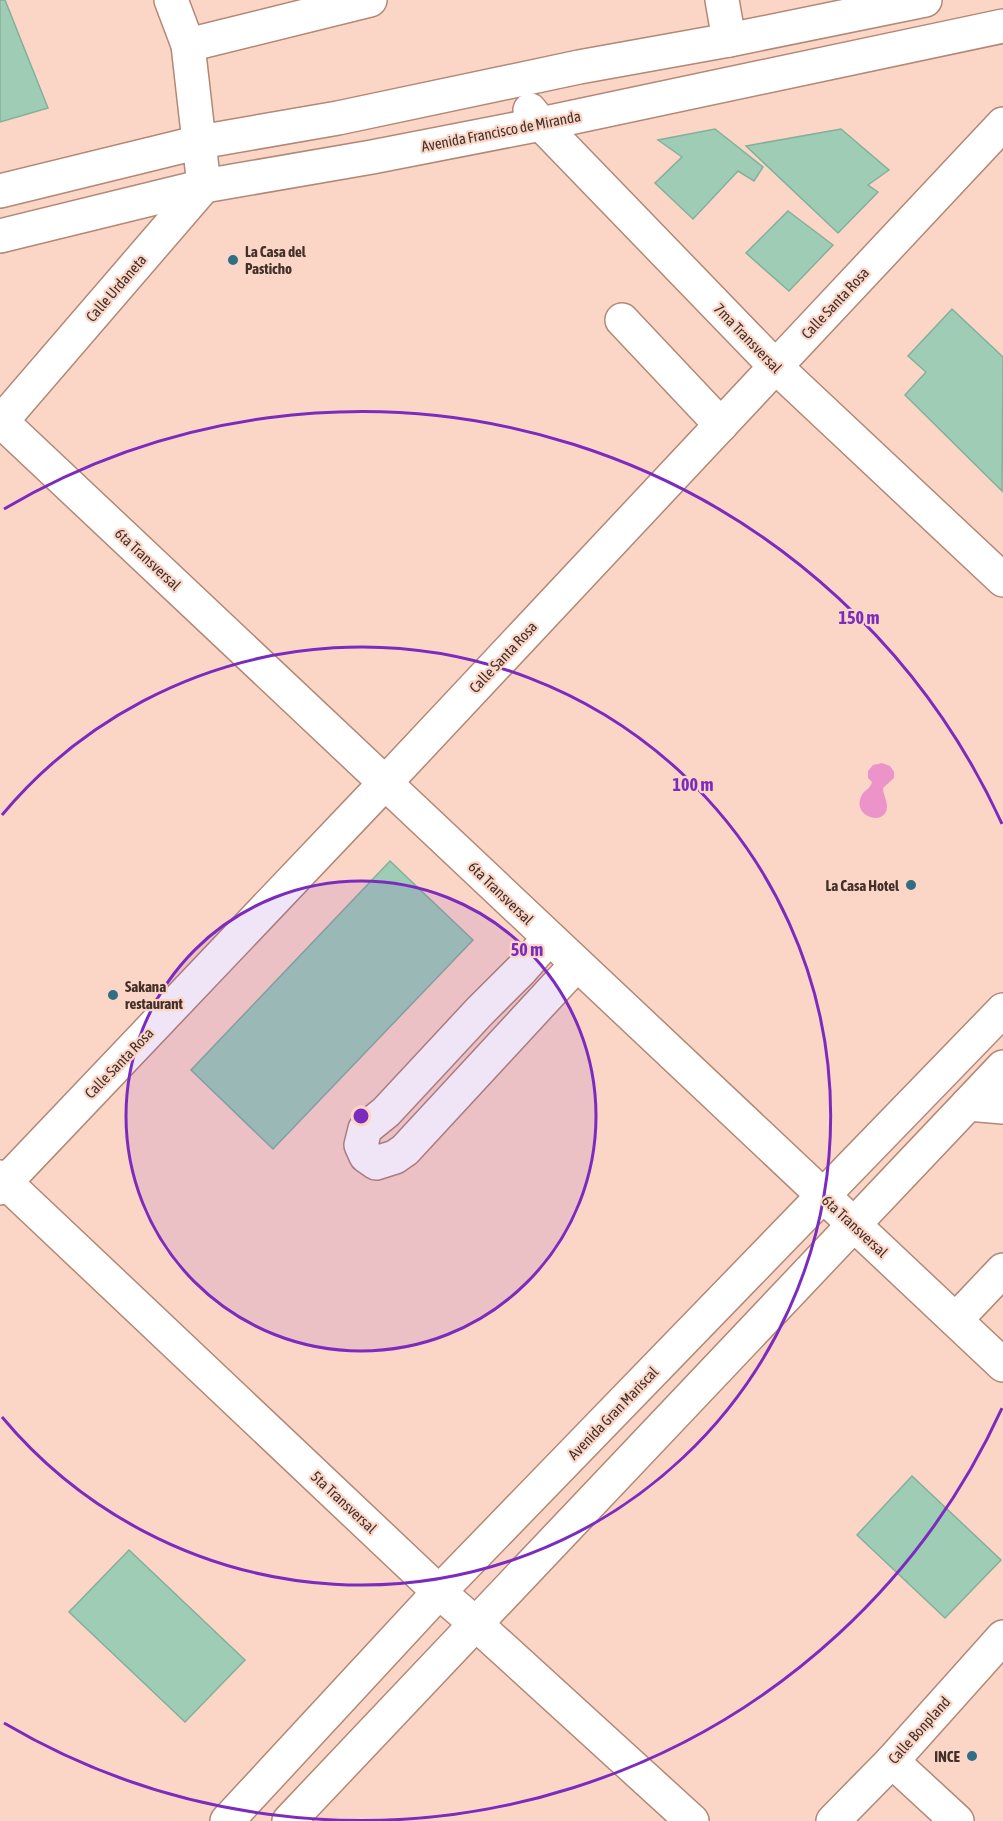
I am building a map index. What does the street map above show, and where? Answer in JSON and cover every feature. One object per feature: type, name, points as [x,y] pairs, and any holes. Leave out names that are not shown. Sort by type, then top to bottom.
[{"type":"street","points":[[171,0],[188,45],[204,186]]},
{"type":"street","points":[[188,45],[370,0]]},
{"type":"street","points":[[722,0],[729,40]]},
{"type":"street","points":[[0,191],[200,142],[338,118],[509,81],[729,40],[911,2]]},
{"type":"street","name":"Avenida Francisco de Miranda","points":[[0,236],[204,186],[361,159],[541,124],[1003,26]]},
{"type":"street","name":"7ma Transversal","points":[[509,81],[541,124],[775,366],[1003,580]]},
{"type":"street","name":"Calle Santa Rosa","points":[[2,1183],[385,783],[1003,124]]},
{"type":"street","name":"Calle Urdaneta","points":[[0,422],[204,186]]},
{"type":"street","points":[[622,320],[721,425]]},
{"type":"street","name":"6ta Transversal","points":[[0,422],[1003,1365]]},
{"type":"street","points":[[549,938],[386,1112],[365,1129],[361,1144],[366,1156],[376,1163],[405,1150],[578,964]]},
{"type":"street","name":"Avenida Gran Mariscal","points":[[227,1821],[439,1592],[1003,1010]]},
{"type":"street","points":[[289,1821],[1003,1067]]},
{"type":"street","points":[[968,1104],[1003,1107]]},
{"type":"street","name":"5ta Transversal","points":[[2,1183],[439,1592],[692,1821]]},
{"type":"street","points":[[957,1321],[1003,1270]]},
{"type":"street","name":"Calle Bonpland","points":[[832,1821],[892,1761],[1003,1637]]},
{"type":"street","points":[[892,1761],[957,1821]]},
{"type":"shaded area","points":[[882,763],[890,766],[894,772],[894,778],[883,788],[887,804],[885,813],[876,818],[865,814],[859,804],[863,793],[872,782],[868,778],[868,771],[873,765]]},
{"type":"building","points":[[0,0],[5,0],[48,108],[0,122]]},
{"type":"building","points":[[715,129],[763,167],[754,181],[738,171],[693,219],[655,183],[682,157],[658,140]]},
{"type":"building","points":[[841,129],[889,170],[868,185],[878,192],[838,233],[746,146]]},
{"type":"building","points":[[788,211],[833,245],[789,291],[746,253]]},
{"type":"building","points":[[952,309],[1003,357],[1002,491],[905,395],[926,372],[908,356]]},
{"type":"building","points":[[390,861],[473,940],[273,1149],[191,1070]]},
{"type":"building","points":[[912,1476],[1001,1560],[945,1618],[857,1535]]},
{"type":"building","points":[[129,1550],[245,1660],[185,1722],[69,1612]]},
{"type":"place","name":"La Casa del Pasticho","points":[[233,260]]},
{"type":"place","name":"La Casa Hotel","points":[[911,885]]},
{"type":"place","name":"Sakana restaurant","points":[[113,995]]},
{"type":"place","name":"INCE","points":[[972,1756]]}]
